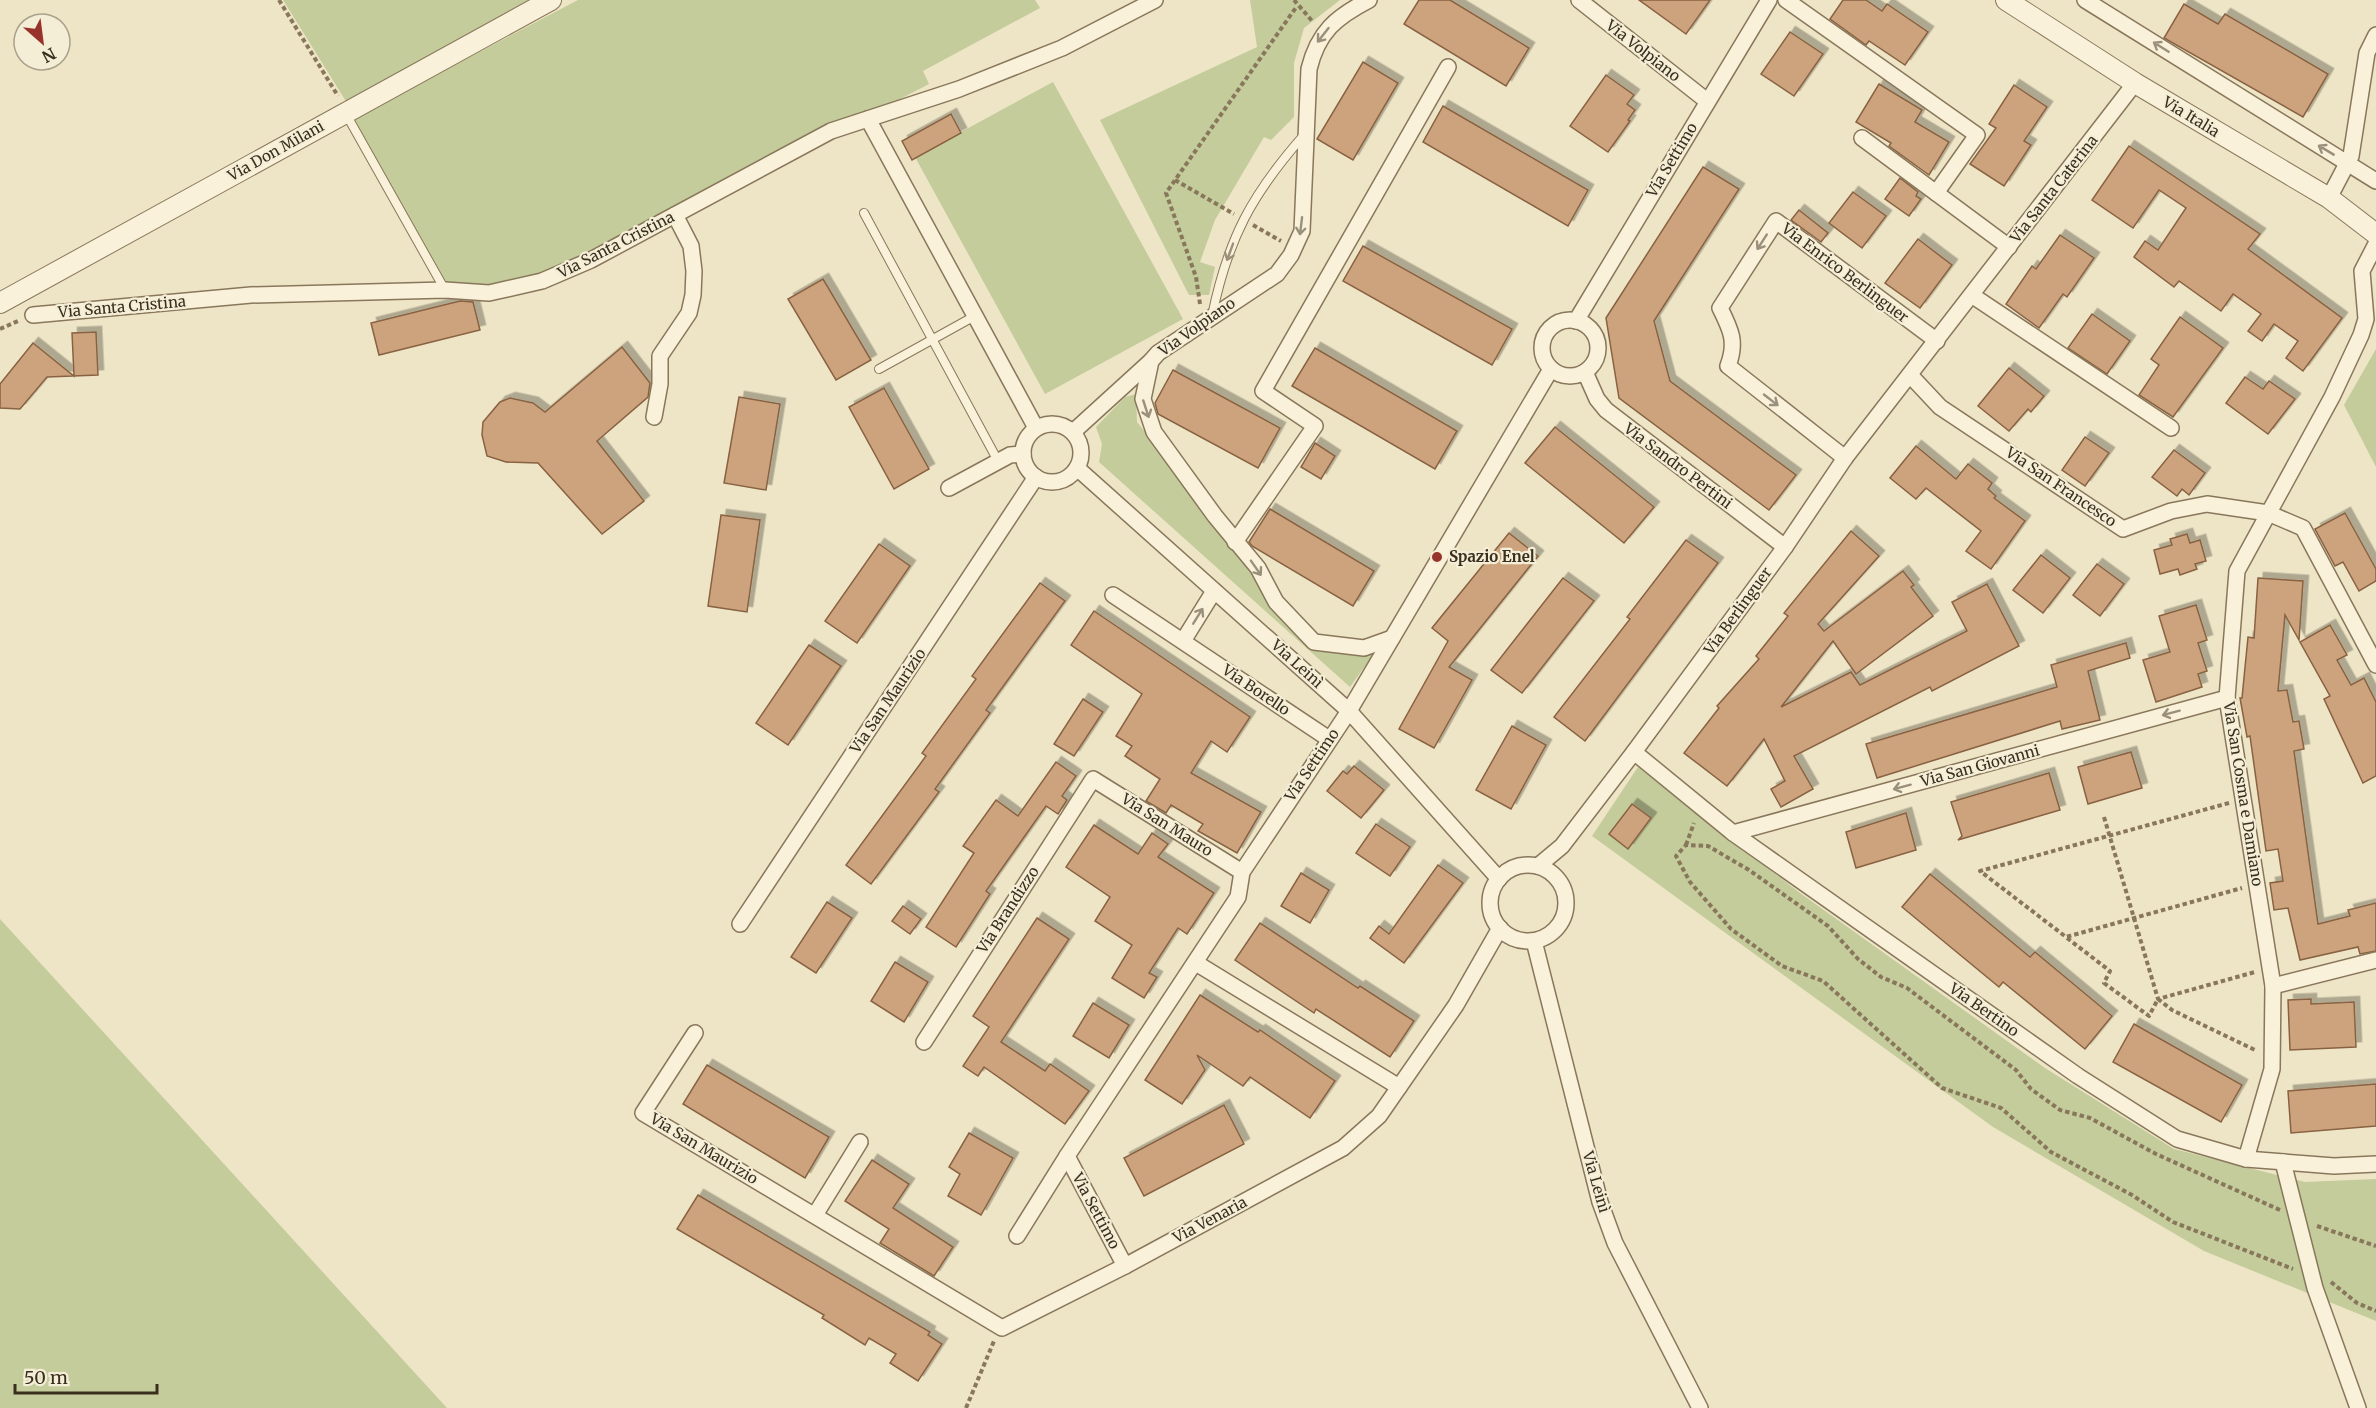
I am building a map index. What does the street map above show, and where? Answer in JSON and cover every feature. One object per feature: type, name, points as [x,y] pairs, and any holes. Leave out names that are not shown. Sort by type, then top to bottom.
[{"type":"street","name":"Via Don Milani","points":[[0,303],[551,0]]},
{"type":"street","name":"Via Santa Cristina","points":[[33,315],[251,295],[445,290],[489,293],[542,281],[591,260],[831,131],[959,89],[1062,48],[1129,6],[1155,0]]},
{"type":"street","points":[[1324,31],[1369,0]]},
{"type":"street","name":"Via Volpiano","points":[[1579,0],[1707,101]]},
{"type":"street","name":"Via Settimo","points":[[1576,321],[1769,0]]},
{"type":"street","points":[[1786,0],[1977,135],[1936,193]]},
{"type":"street","name":"Via Italia","points":[[2006,0],[2135,83],[2329,198],[2376,234]]},
{"type":"street","points":[[2085,0],[2376,181]]},
{"type":"street","name":"Via Volpiano","points":[[1324,31],[1314,47],[1309,69],[1302,231],[1291,255],[1277,274],[1167,344],[1150,361],[1143,399],[1154,432],[1235,542],[1257,568],[1276,602],[1314,642],[1364,648],[1392,638]]},
{"type":"street","points":[[2329,198],[2348,163],[2367,53],[2376,35]]},
{"type":"street","points":[[1235,542],[1315,426],[1263,391],[1448,67]]},
{"type":"street","name":"Via Santa Caterina","points":[[1910,375],[2135,83]]},
{"type":"street","points":[[868,119],[973,316],[1036,428]]},
{"type":"street","points":[[1862,138],[2009,247]]},
{"type":"street","points":[[654,417],[660,384],[660,356],[689,313],[693,295],[694,271],[691,246],[675,215]]},
{"type":"street","name":"Via Enrico Berlinguer","points":[[1845,458],[1728,366],[1734,351],[1733,332],[1720,308],[1776,221],[1937,341]]},
{"type":"street","name":"Via San Cosma e Damiano","points":[[2246,1159],[2272,1070],[2273,986],[2228,698],[2236,571],[2332,397],[2361,335],[2366,319],[2362,271],[2376,244]]},
{"type":"street","points":[[1973,296],[2171,428]]},
{"type":"street","points":[[1576,321],[1592,331],[1598,348],[1592,366],[1585,372],[1568,376],[1551,369],[1543,353],[1545,335],[1558,323],[1576,321]]},
{"type":"street","points":[[1072,432],[1150,361]]},
{"type":"street","name":"Via Settimo","points":[[1017,1236],[1067,1156],[1238,897],[1242,872],[1349,711],[1551,369]]},
{"type":"street","name":"Via Sandro Pertini","points":[[1585,372],[1597,399],[1605,410],[1785,547]]},
{"type":"street","name":"Via San Francesco","points":[[1910,375],[1940,407],[2123,529],[2171,511],[2207,504],[2268,513]]},
{"type":"street","name":"Via Berlinguer","points":[[1562,846],[1635,752],[1785,547],[1845,458],[1910,375]]},
{"type":"street","points":[[1055,424],[1072,432],[1081,449],[1077,468],[1063,480],[1045,481],[1029,471],[1023,454],[1028,435],[1036,428],[1055,424]]},
{"type":"street","points":[[949,488],[1010,455],[1023,454]]},
{"type":"street","name":"Via Leinì","points":[[1077,468],[1349,711],[1499,879]]},
{"type":"street","name":"Via San Maurizio","points":[[740,924],[1036,477]]},
{"type":"street","points":[[2268,513],[2303,528],[2376,665]]},
{"type":"street","points":[[1183,641],[1214,591]]},
{"type":"street","name":"Via Borello","points":[[1113,594],[1329,739]]},
{"type":"street","name":"Via San Giovanni","points":[[1733,833],[2228,698]]},
{"type":"street","name":"Via Bertino","points":[[1635,752],[1733,833],[2088,1083],[2177,1139],[2246,1159],[2334,1166],[2376,1164]]},
{"type":"street","name":"Via San Mauro","points":[[1092,779],[1242,872]]},
{"type":"street","name":"Via Brandizzo","points":[[924,1042],[1092,779]]},
{"type":"street","points":[[1538,867],[1562,846]]},
{"type":"street","points":[[1555,876],[1562,846]]},
{"type":"street","points":[[1516,867],[1538,867],[1555,876],[1562,886],[1566,909],[1555,930],[1534,941],[1521,941],[1500,928],[1494,920],[1491,899],[1499,879],[1516,867]]},
{"type":"street","name":"Via Venaria","points":[[1002,1328],[1125,1266],[1343,1148],[1380,1116],[1456,1005],[1500,928]]},
{"type":"street","name":"Via Leinì","points":[[1534,941],[1600,1202],[1615,1243],[1700,1408]]},
{"type":"street","points":[[2273,986],[2376,960]]},
{"type":"street","points":[[1196,963],[1399,1087]]},
{"type":"street","name":"Via San Maurizio","points":[[695,1033],[643,1113],[1002,1328]]},
{"type":"street","points":[[815,1215],[860,1142]]},
{"type":"street","name":"Via Settimo","points":[[1067,1156],[1125,1266]]},
{"type":"street","points":[[2283,1162],[2312,1275],[2358,1408]]},
{"type":"lane","points":[[346,113],[445,290]]},
{"type":"lane","points":[[1207,319],[1244,213],[1278,164],[1305,134]]},
{"type":"lane","points":[[864,213],[998,461]]},
{"type":"lane","points":[[879,369],[973,316]]},
{"type":"path","points":[[279,0],[335,88],[346,113]]},
{"type":"path","points":[[1294,0],[1297,6],[1324,31]]},
{"type":"path","points":[[1207,319],[1196,277],[1166,193],[1297,6]]},
{"type":"path","points":[[2244,799],[1980,871],[2110,970],[2104,983],[2149,1016],[2158,999],[2270,968]]},
{"type":"path","points":[[1700,806],[1686,844],[1676,855],[1690,882],[1731,929],[1782,966],[1823,981],[1942,1088],[2001,1108],[2051,1152],[2132,1195],[2173,1222],[2331,1282],[2357,1303],[2376,1311]]},
{"type":"path","points":[[2104,817],[2158,999],[2172,1010],[2272,1058]]},
{"type":"path","points":[[1686,844],[1708,846],[1749,870],[1828,926],[1858,959],[1881,977],[1907,988],[2016,1070],[2031,1089],[2060,1110],[2090,1118],[2156,1154],[2331,1233],[2376,1246]]},
{"type":"path","points":[[2066,937],[2257,884]]},
{"type":"path","points":[[966,1408],[988,1350],[1002,1328]]},
{"type":"green space","points":[[283,0],[529,0],[347,103]]},
{"type":"green space","points":[[578,0],[1035,0],[1040,8],[923,71],[929,84],[591,260],[542,281],[445,290],[350,120]]},
{"type":"green space","points":[[1250,0],[1340,0],[1304,28],[1294,63],[1294,117],[1271,140],[1264,137],[1215,220],[1200,262],[1215,267],[1209,295],[1189,295],[1100,120],[1257,47]]},
{"type":"green space","points":[[1053,82],[1183,319],[1045,394],[915,157]]},
{"type":"green space","points":[[2376,349],[2376,467],[2344,405]]},
{"type":"green space","points":[[1136,394],[1137,422],[1314,642],[1375,652],[1350,687],[1099,462],[1102,444],[1096,427],[1125,397]]},
{"type":"green space","points":[[1638,767],[1800,893],[2045,1068],[2174,1149],[2305,1182],[2376,1179],[2376,1321],[2204,1251],[1993,1127],[1592,836]]},
{"type":"green space","points":[[0,919],[447,1408],[0,1408]]},
{"type":"building","points":[[1419,0],[1450,0],[1529,48],[1506,86],[1404,24]]},
{"type":"building","points":[[1639,0],[1710,0],[1686,34]]},
{"type":"building","points":[[1843,0],[1866,0],[1882,11],[1887,4],[1928,32],[1905,65],[1869,41],[1866,45],[1830,19]]},
{"type":"building","points":[[2184,4],[2218,24],[2225,14],[2328,74],[2303,117],[2164,38]]},
{"type":"building","points":[[1790,32],[1823,54],[1794,96],[1761,74]]},
{"type":"building","points":[[1363,62],[1398,83],[1353,160],[1317,139]]},
{"type":"building","points":[[1606,75],[1634,95],[1627,104],[1635,110],[1608,152],[1570,126]]},
{"type":"building","points":[[1879,84],[1922,110],[1915,122],[1949,142],[1929,175],[1889,146],[1891,143],[1856,122]]},
{"type":"building","points":[[2014,85],[2047,107],[2024,141],[2031,145],[2004,186],[1970,164],[1996,128],[1989,124]]},
{"type":"building","points":[[1443,106],[1588,190],[1568,226],[1423,142]]},
{"type":"building","points":[[951,114],[961,133],[912,160],[902,141]]},
{"type":"building","points":[[2129,146],[2260,234],[2248,249],[2342,318],[2303,371],[2286,358],[2298,341],[2274,324],[2262,341],[2248,331],[2261,314],[2233,294],[2221,311],[2179,281],[2174,287],[2134,257],[2145,241],[2158,250],[2186,208],[2159,190],[2133,228],[2092,200]]},
{"type":"building","points":[[1703,167],[1739,189],[1654,321],[1670,381],[1796,475],[1769,510],[1619,398],[1606,318]]},
{"type":"building","points":[[1900,178],[1918,192],[1916,196],[1921,199],[1909,216],[1885,199]]},
{"type":"building","points":[[1853,192],[1886,216],[1862,248],[1829,223]]},
{"type":"building","points":[[1799,210],[1828,233],[1821,242],[1791,220]]},
{"type":"building","points":[[2060,235],[2094,258],[2067,297],[2063,294],[2039,328],[2006,304],[2032,266],[2036,269]]},
{"type":"building","points":[[1918,239],[1952,265],[1920,308],[1885,283]]},
{"type":"building","points":[[1363,246],[1512,329],[1492,365],[1343,281]]},
{"type":"building","points":[[823,279],[871,360],[836,380],[788,299]]},
{"type":"building","points":[[460,301],[473,302],[480,330],[379,355],[371,323]]},
{"type":"building","points":[[2092,314],[2130,341],[2107,374],[2068,348]]},
{"type":"building","points":[[2180,317],[2223,348],[2173,417],[2139,395],[2159,365],[2151,359]]},
{"type":"building","points":[[96,332],[98,375],[74,376],[72,333]]},
{"type":"building","points":[[33,343],[74,376],[47,377],[20,409],[0,408],[0,384]]},
{"type":"building","points":[[622,347],[650,383],[648,397],[597,441],[644,501],[602,534],[538,463],[506,462],[487,456],[482,435],[483,422],[500,402],[510,398],[533,403],[545,412]]},
{"type":"building","points":[[1315,348],[1457,431],[1435,469],[1292,386]]},
{"type":"building","points":[[2009,368],[2044,396],[2031,412],[2028,409],[2009,431],[1978,406]]},
{"type":"building","points":[[1173,370],[1280,428],[1258,468],[1158,414],[1155,403]]},
{"type":"building","points":[[2245,377],[2263,389],[2269,381],[2295,399],[2268,434],[2226,403]]},
{"type":"building","points":[[884,388],[929,469],[894,489],[849,407]]},
{"type":"building","points":[[739,397],[780,404],[766,490],[724,483]]},
{"type":"building","points":[[1555,427],[1654,507],[1624,543],[1525,463]]},
{"type":"building","points":[[2085,437],[2109,453],[2085,486],[2062,470]]},
{"type":"building","points":[[1315,443],[1335,456],[1321,479],[1301,467]]},
{"type":"building","points":[[1916,446],[1956,479],[1968,464],[1992,483],[1988,489],[1996,496],[1994,498],[2025,521],[1991,569],[1966,551],[1981,531],[1926,488],[1916,499],[1890,478]]},
{"type":"building","points":[[2174,450],[2205,473],[2189,495],[2182,489],[2177,496],[2152,477]]},
{"type":"building","points":[[1270,509],[1374,571],[1353,606],[1252,546],[1249,542]]},
{"type":"building","points":[[2345,513],[2376,569],[2376,581],[2359,591],[2343,562],[2335,566],[2315,529]]},
{"type":"building","points":[[721,515],[760,520],[747,612],[708,606]]},
{"type":"building","points":[[1851,531],[1879,556],[1818,624],[1824,631],[1903,571],[1914,585],[1911,587],[1933,616],[1856,674],[1833,641],[1781,707],[1851,672],[1860,685],[1967,631],[1952,602],[1987,584],[2019,646],[1932,691],[1930,687],[1794,756],[1813,789],[1781,807],[1771,789],[1785,781],[1764,739],[1727,786],[1684,753],[1719,708],[1717,706],[1759,659],[1756,656],[1788,616],[1784,613]]},
{"type":"building","points":[[1509,533],[1538,556],[1449,667],[1472,680],[1434,748],[1399,729],[1448,641],[1432,628]]},
{"type":"building","points":[[2187,534],[2190,543],[2200,540],[2206,561],[2195,564],[2197,569],[2180,575],[2178,569],[2160,574],[2154,550],[2172,545],[2170,539]]},
{"type":"building","points":[[1686,540],[1718,563],[1585,741],[1554,717],[1630,619],[1627,617]]},
{"type":"building","points":[[879,544],[910,566],[857,643],[825,621]]},
{"type":"building","points":[[2041,555],[2070,578],[2043,613],[2013,590]]},
{"type":"building","points":[[2097,564],[2124,584],[2100,616],[2073,595]]},
{"type":"building","points":[[1563,578],[1594,601],[1522,693],[1491,670]]},
{"type":"building","points":[[2258,578],[2303,581],[2299,640],[2285,615],[2278,691],[2287,690],[2293,722],[2299,721],[2304,749],[2294,751],[2318,924],[2350,916],[2348,910],[2376,903],[2376,951],[2360,954],[2358,947],[2300,960],[2288,908],[2274,910],[2270,883],[2283,881],[2278,849],[2266,851],[2250,736],[2247,737],[2240,698],[2242,698],[2248,637],[2254,638]]},
{"type":"building","points":[[1040,583],[1065,601],[986,710],[990,713],[935,789],[939,792],[871,884],[846,865],[926,756],[922,753],[976,679],[972,676]]},
{"type":"building","points":[[2196,605],[2207,640],[2198,643],[2207,671],[2198,674],[2202,687],[2156,702],[2143,660],[2170,652],[2159,616]]},
{"type":"building","points":[[1094,611],[1250,717],[1227,752],[1211,741],[1191,773],[1261,812],[1237,853],[1198,831],[1203,824],[1171,805],[1166,813],[1146,801],[1160,779],[1125,756],[1132,746],[1116,736],[1142,694],[1071,645]]},
{"type":"building","points":[[2330,625],[2347,655],[2337,660],[2351,685],[2364,678],[2376,702],[2376,776],[2363,783],[2324,699],[2330,696],[2300,642]]},
{"type":"building","points":[[2126,643],[2130,658],[2088,671],[2100,720],[2062,729],[2060,721],[1877,778],[1866,744],[2057,687],[2051,665]]},
{"type":"building","points":[[809,645],[841,666],[788,745],[756,723]]},
{"type":"building","points":[[1083,699],[1103,712],[1074,756],[1054,744]]},
{"type":"building","points":[[1512,726],[1546,745],[1511,809],[1476,790]]},
{"type":"building","points":[[2131,752],[2142,788],[2088,804],[2078,767]]},
{"type":"building","points":[[1056,762],[1076,776],[1062,796],[1067,800],[1058,814],[1046,806],[986,891],[990,894],[956,947],[926,927],[974,853],[963,846],[996,800],[1018,816]]},
{"type":"building","points":[[1354,766],[1384,790],[1361,818],[1327,791],[1343,771],[1347,774]]},
{"type":"building","points":[[2049,773],[2060,810],[1958,840],[1962,836],[1951,802]]},
{"type":"building","points":[[1632,804],[1651,818],[1628,849],[1609,834]]},
{"type":"building","points":[[1906,813],[1916,850],[1856,868],[1846,832]]},
{"type":"building","points":[[1376,824],[1410,847],[1390,876],[1356,853]]},
{"type":"building","points":[[1094,825],[1138,854],[1152,833],[1168,844],[1158,857],[1214,893],[1187,934],[1178,928],[1149,973],[1157,977],[1144,998],[1112,978],[1132,945],[1095,921],[1110,897],[1066,867]]},
{"type":"building","points":[[1438,865],[1463,883],[1404,963],[1370,938],[1379,926],[1389,934]]},
{"type":"building","points":[[1301,873],[1329,890],[1310,923],[1281,906]]},
{"type":"building","points":[[1930,874],[2030,957],[2035,952],[2112,1016],[2085,1049],[2003,982],[1999,987],[1902,907]]},
{"type":"building","points":[[827,902],[852,918],[816,973],[791,957]]},
{"type":"building","points":[[903,906],[921,919],[910,934],[892,921]]},
{"type":"building","points":[[1037,918],[1069,939],[1001,1042],[1045,1071],[1050,1064],[1089,1091],[1065,1124],[984,1067],[978,1076],[963,1066],[989,1027],[973,1016]]},
{"type":"building","points":[[1260,923],[1358,988],[1360,986],[1414,1021],[1390,1057],[1316,1009],[1314,1013],[1235,960]]},
{"type":"building","points":[[895,962],[928,982],[904,1022],[871,1001]]},
{"type":"building","points":[[1200,995],[1258,1032],[1260,1030],[1335,1081],[1310,1118],[1250,1077],[1243,1086],[1197,1055],[1205,1070],[1182,1104],[1145,1080]]},
{"type":"building","points":[[2311,999],[2311,1004],[2354,1002],[2356,1047],[2290,1050],[2288,1000]]},
{"type":"building","points":[[1093,1003],[1129,1025],[1109,1058],[1073,1036]]},
{"type":"building","points":[[2134,1024],[2242,1085],[2221,1122],[2113,1062]]},
{"type":"building","points":[[707,1065],[829,1137],[805,1178],[683,1104]]},
{"type":"building","points":[[2376,1084],[2376,1126],[2291,1133],[2288,1091]]},
{"type":"building","points":[[1224,1105],[1244,1144],[1144,1196],[1124,1158]]},
{"type":"building","points":[[969,1133],[1013,1158],[981,1215],[948,1196],[960,1174],[949,1167]]},
{"type":"building","points":[[872,1160],[909,1184],[893,1208],[953,1247],[934,1276],[880,1243],[889,1229],[845,1201]]},
{"type":"building","points":[[698,1195],[930,1332],[928,1335],[942,1344],[918,1381],[890,1363],[896,1354],[869,1338],[865,1345],[822,1318],[824,1315],[677,1229]]},
{"type":"place","name":"Spazio Enel","points":[[1437,557]]}]
